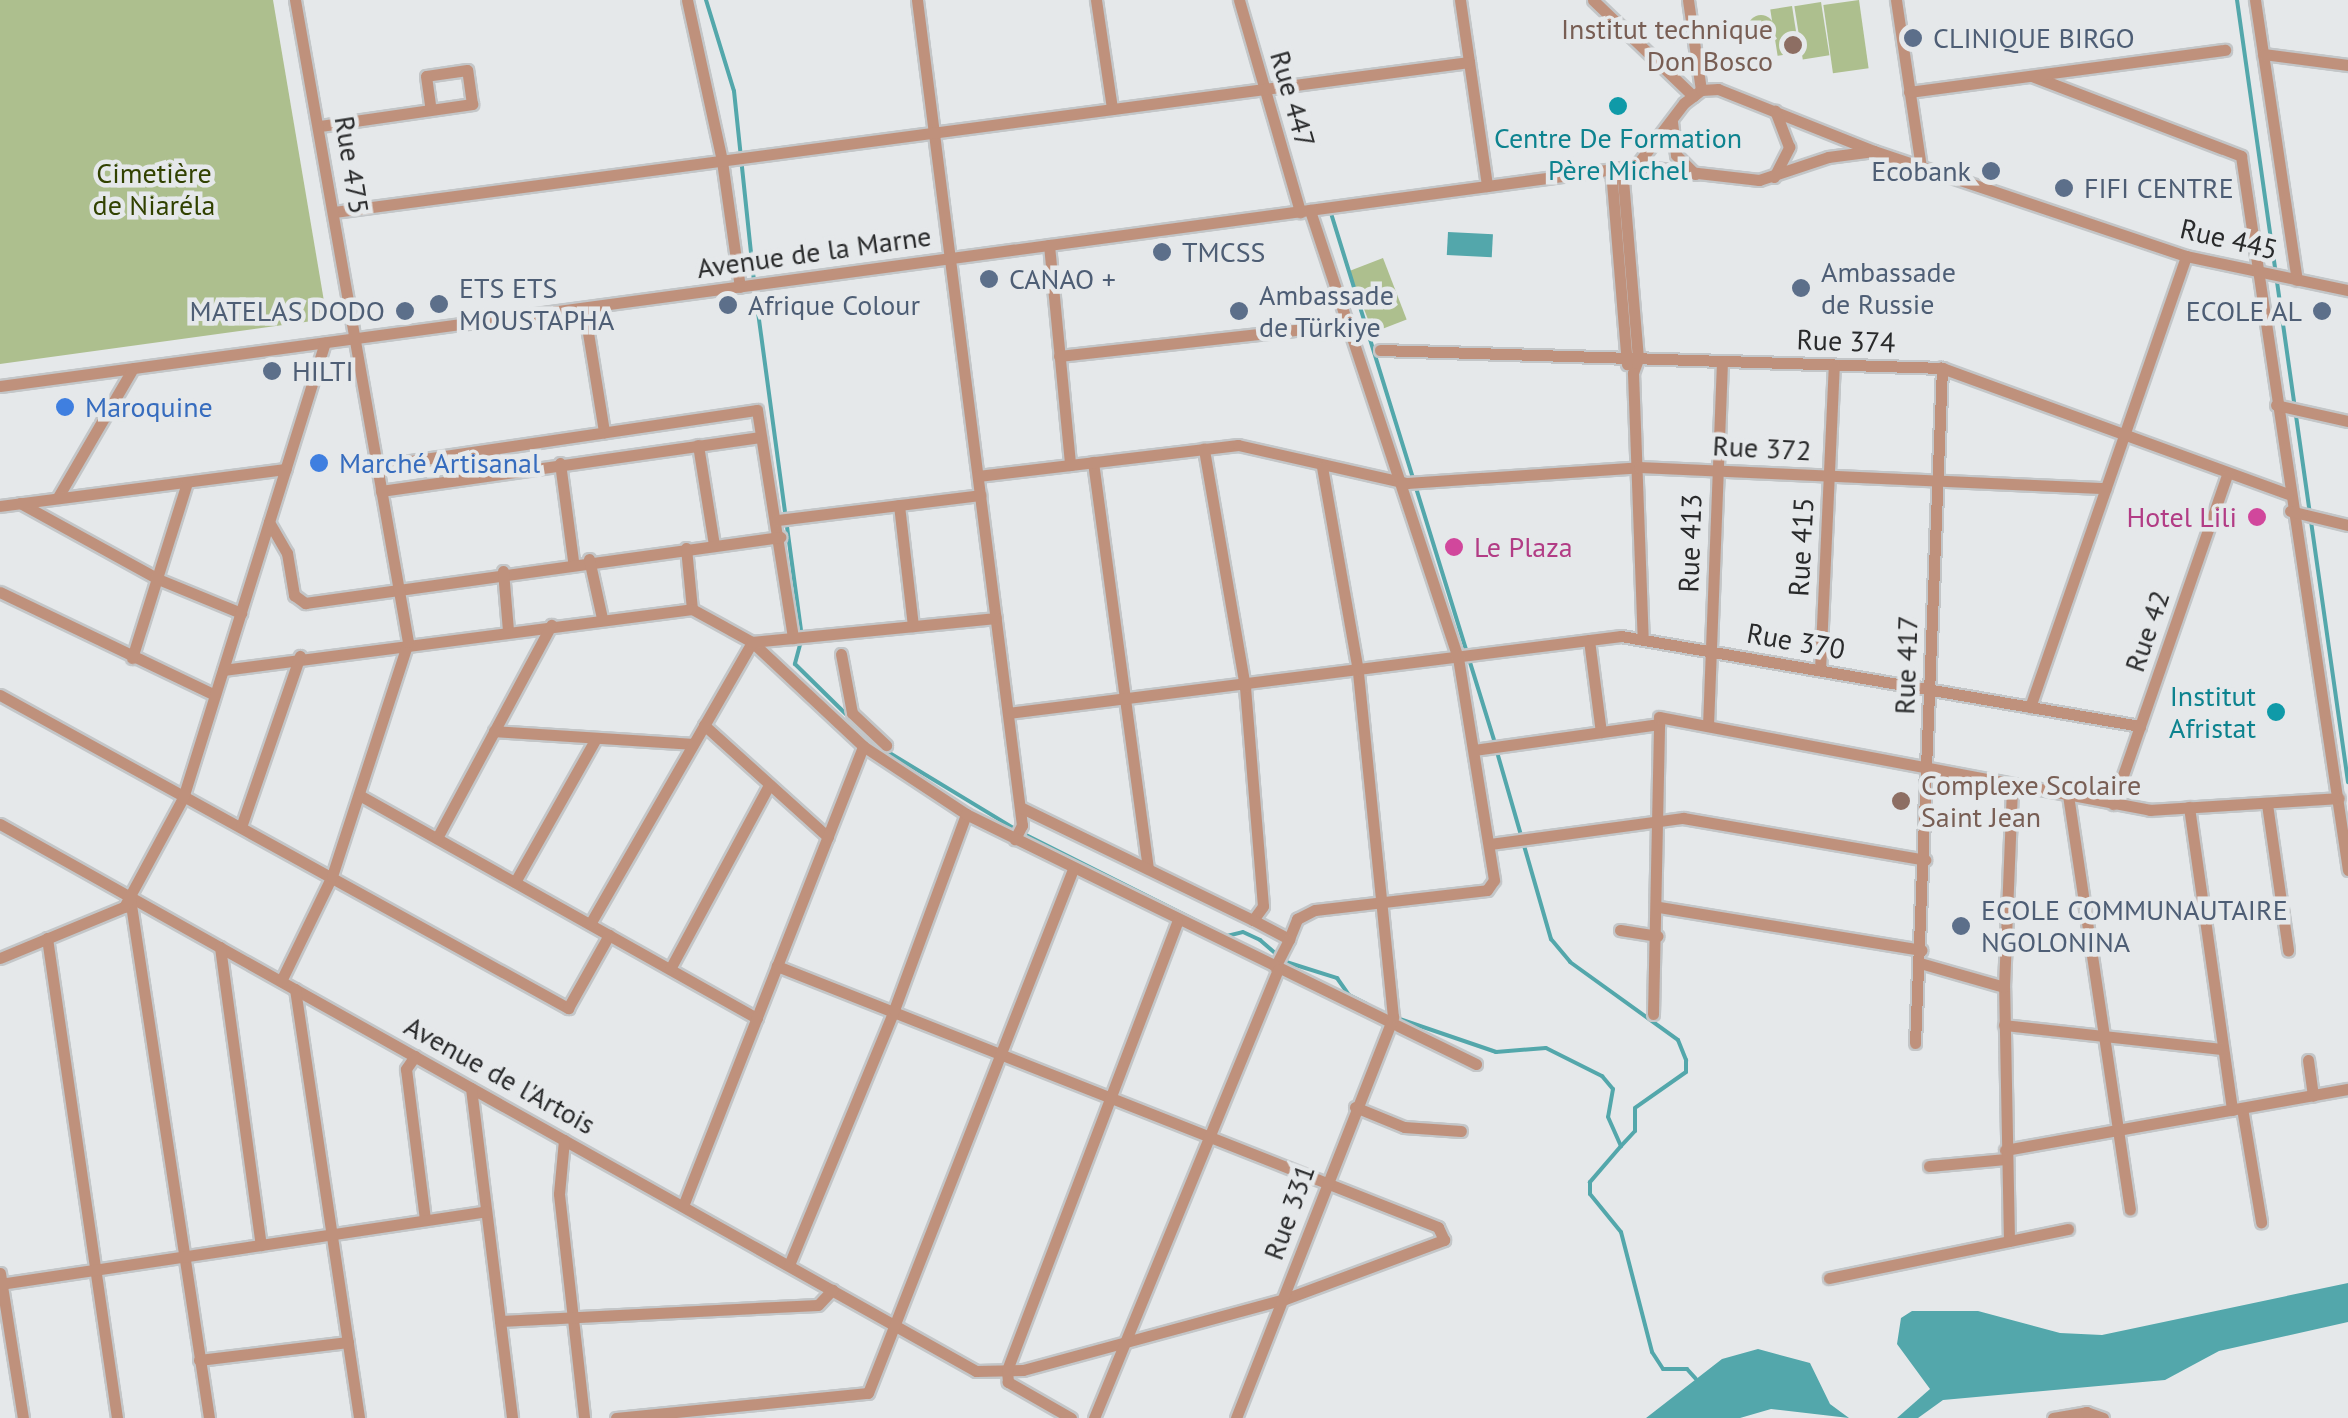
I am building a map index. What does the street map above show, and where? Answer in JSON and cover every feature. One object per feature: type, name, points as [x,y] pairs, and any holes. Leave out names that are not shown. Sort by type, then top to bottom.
[{"type":"street","points":[[295,1],[305,0]]},
{"type":"street","points":[[687,0],[722,160],[740,287]]},
{"type":"street","points":[[917,0],[1020,807],[1018,833]]},
{"type":"street","points":[[1096,0],[1112,109]]},
{"type":"street","name":"Rue 447","points":[[1239,0],[1305,211],[1408,483],[1458,658],[1490,844],[1494,880],[1487,890],[1384,902]]},
{"type":"street","points":[[1460,0],[1487,186]]},
{"type":"street","points":[[1593,0],[1697,93],[1750,98],[1776,111],[1789,148],[1774,177]]},
{"type":"street","points":[[1633,373],[1624,358],[1623,168],[1697,93],[1688,0]]},
{"type":"street","points":[[1896,0],[1921,167]]},
{"type":"street","points":[[2255,0],[2294,279]]},
{"type":"street","name":"Rue 475","points":[[295,1],[408,642]]},
{"type":"street","points":[[1909,92],[2225,50]]},
{"type":"street","points":[[2263,54],[2348,65]]},
{"type":"street","points":[[334,212],[1469,62]]},
{"type":"street","points":[[320,126],[431,110],[472,104],[467,70],[426,76],[431,110]]},
{"type":"street","points":[[2032,76],[2241,156],[2263,273],[2290,511],[2348,870]]},
{"type":"street","name":"Rue 445","points":[[1776,111],[1921,167],[2186,256],[2348,290]]},
{"type":"street","points":[[1672,122],[1676,154],[1699,176],[1774,177],[1828,157],[1874,150]]},
{"type":"street","points":[[1623,168],[1638,359],[1633,373],[1643,640]]},
{"type":"street","name":"Avenue de la Marne","points":[[0,386],[1623,168],[1699,176]]},
{"type":"street","points":[[1049,245],[1070,465]]},
{"type":"street","points":[[2030,707],[2186,256]]},
{"type":"street","points":[[584,308],[604,432]]},
{"type":"street","points":[[1060,356],[1348,324]]},
{"type":"street","points":[[0,958],[127,902],[183,798],[325,342]]},
{"type":"street","name":"Rue 374","points":[[1380,350],[1942,368],[2288,494]]},
{"type":"street","name":"Rue 413","points":[[1708,726],[1722,362]]},
{"type":"street","name":"Rue 415","points":[[1820,670],[1834,365]]},
{"type":"street","points":[[58,497],[133,368]]},
{"type":"street","name":"Rue 417","points":[[1915,1044],[1942,368]]},
{"type":"street","points":[[2276,405],[2348,421]]},
{"type":"street","points":[[377,466],[757,410],[793,638]]},
{"type":"street","points":[[381,491],[760,437]]},
{"type":"street","points":[[698,445],[714,545]]},
{"type":"street","name":"Rue 372","points":[[978,476],[1238,445],[1408,483],[1639,468],[2106,488]]},
{"type":"street","points":[[1204,449],[1245,687],[1266,891],[1253,920]]},
{"type":"street","points":[[1093,462],[1148,868]]},
{"type":"street","points":[[560,463],[573,561]]},
{"type":"street","points":[[1322,466],[1358,671],[1384,902],[1392,1020]]},
{"type":"street","points":[[0,506],[286,469]]},
{"type":"street","name":"Rue 42","points":[[2114,804],[2228,475]]},
{"type":"street","points":[[132,658],[187,484]]},
{"type":"street","points":[[777,520],[980,495]]},
{"type":"street","points":[[20,503],[158,579],[241,613]]},
{"type":"street","points":[[898,505],[913,626]]},
{"type":"street","points":[[2290,511],[2348,525]]},
{"type":"street","points":[[269,522],[287,553],[298,600],[573,561],[780,537]]},
{"type":"street","points":[[686,548],[692,609]]},
{"type":"street","points":[[590,559],[602,618]]},
{"type":"street","points":[[503,571],[508,630]]},
{"type":"street","points":[[0,592],[215,695]]},
{"type":"street","points":[[223,670],[300,656],[692,609],[752,642],[846,719],[886,745]]},
{"type":"street","points":[[752,642],[996,618]]},
{"type":"street","points":[[437,838],[552,625]]},
{"type":"street","name":"Rue 370","points":[[1008,714],[1245,687],[1622,636],[2140,726]]},
{"type":"street","points":[[1588,640],[1602,732]]},
{"type":"street","points":[[281,981],[332,876],[408,642]]},
{"type":"street","points":[[590,924],[752,642]]},
{"type":"street","points":[[841,654],[846,719],[863,746],[966,814],[1018,833],[1074,868],[1178,922],[1392,1020],[1476,1064]]},
{"type":"street","points":[[241,827],[300,656]]},
{"type":"street","points":[[0,695],[568,1008],[609,935]]},
{"type":"street","points":[[1654,1014],[1659,906],[1659,717],[2114,804],[2189,807],[2339,798]]},
{"type":"street","points":[[1474,750],[1659,724]]},
{"type":"street","points":[[704,725],[828,836]]},
{"type":"street","points":[[494,732],[693,744]]},
{"type":"street","points":[[515,882],[596,738]]},
{"type":"street","points":[[683,1206],[863,746]]},
{"type":"street","points":[[670,969],[769,784]]},
{"type":"street","points":[[2009,1241],[2004,987],[2012,784]]},
{"type":"street","points":[[361,796],[757,1018]]},
{"type":"street","points":[[2068,796],[2101,1036],[2130,1208]]},
{"type":"street","points":[[2267,804],[2288,950]]},
{"type":"street","points":[[1020,807],[1289,939]]},
{"type":"street","points":[[2189,807],[2223,1048],[2261,1222]]},
{"type":"street","points":[[788,1265],[894,1010],[966,814]]},
{"type":"street","points":[[1490,844],[1683,818],[1925,860]]},
{"type":"street","name":"Avenue de l'Artois","points":[[0,824],[127,902],[220,947],[976,1371],[1006,1370]]},
{"type":"street","points":[[616,1418],[868,1393],[898,1327],[1074,868]]},
{"type":"street","points":[[127,902],[187,1256],[209,1418]]},
{"type":"street","points":[[1094,1418],[1129,1342],[1297,919],[1314,910],[1384,902]]},
{"type":"street","points":[[1659,906],[1921,957],[2004,987]]},
{"type":"street","points":[[1071,1418],[1008,1382],[1006,1370],[1178,922]]},
{"type":"street","points":[[1620,930],[1658,936]]},
{"type":"street","points":[[48,938],[117,1418]]},
{"type":"street","points":[[220,947],[260,1245]]},
{"type":"street","points":[[777,966],[894,1010],[1210,1141],[1438,1227],[1444,1240],[1285,1299],[1129,1342],[1006,1370]]},
{"type":"street","points":[[295,989],[359,1418]]},
{"type":"street","name":"Rue 331","points":[[1236,1418],[1285,1299],[1354,1108],[1392,1020]]},
{"type":"street","points":[[2004,1025],[2223,1048]]},
{"type":"street","points":[[416,1056],[406,1069],[426,1220]]},
{"type":"street","points":[[2308,1060],[2313,1096]]},
{"type":"street","points":[[471,1088],[512,1418]]},
{"type":"street","points":[[1929,1166],[2348,1089]]},
{"type":"street","points":[[1354,1108],[1404,1127],[1461,1132]]},
{"type":"street","points":[[564,1140],[559,1194],[584,1418]]},
{"type":"street","points":[[23,1418],[1,1280],[98,1270],[486,1211]]},
{"type":"street","points":[[1828,1278],[2068,1230]]},
{"type":"street","points":[[500,1321],[818,1305],[832,1290]]},
{"type":"street","points":[[199,1360],[348,1342]]},
{"type":"street","points":[[2053,1418],[2086,1412],[2103,1418]]},
{"type":"green space","name":"Cimetière de Niaréla","points":[[0,0],[273,0],[327,319],[0,364]]},
{"type":"green space","points":[[1859,0],[1869,68],[1833,73],[1823,5]]},
{"type":"green space","points":[[1821,2],[1829,55],[1803,60],[1794,6]]},
{"type":"green space","points":[[1792,6],[1799,52],[1778,56],[1770,9]]},
{"type":"green space","points":[[1761,15],[1770,19],[1774,28],[1770,37],[1761,41],[1752,37],[1748,28],[1752,19]]},
{"type":"green space","points":[[1383,258],[1407,320],[1373,333],[1349,271]]},
{"type":"water","points":[[1448,232],[1493,234],[1492,257],[1447,255]]},
{"type":"water","points":[[2348,1283],[2348,1322],[2219,1351],[2165,1380],[1943,1400],[1918,1418],[1897,1418],[1930,1389],[1897,1344],[1901,1318],[1912,1311],[1978,1311],[2060,1333],[2102,1335]]},
{"type":"water","points":[[1758,1349],[1810,1363],[1830,1404],[1849,1418],[1771,1409],[1740,1418],[1646,1418],[1722,1359]]},
{"type":"waterway","points":[[706,0],[734,91],[754,280]]},
{"type":"waterway","points":[[2237,0],[2348,782]]},
{"type":"waterway","points":[[1330,210],[1495,743]]},
{"type":"waterway","points":[[755,290],[801,632]]},
{"type":"waterway","points":[[801,641],[795,664],[850,718]]},
{"type":"waterway","points":[[857,725],[878,746],[1015,829]]},
{"type":"waterway","points":[[1497,752],[1551,939],[1570,962],[1678,1040],[1686,1060],[1686,1072],[1635,1108],[1635,1131],[1621,1146]]},
{"type":"waterway","points":[[1024,834],[1227,936],[1243,932],[1260,940],[1276,954]]},
{"type":"waterway","points":[[1283,961],[1337,978],[1349,995],[1367,1004]]},
{"type":"waterway","points":[[1394,1017],[1496,1052],[1546,1048],[1602,1076],[1613,1089],[1608,1117],[1621,1146],[1590,1182],[1590,1194],[1621,1232],[1652,1352],[1663,1369],[1687,1369],[1696,1379]]},
{"type":"place","name":"CLINIQUE BIRGO","points":[[1913,38]]},
{"type":"place","name":"Institut technique Don Bosco","points":[[1793,45]]},
{"type":"place","name":"Centre De Formation Père Michel","points":[[1618,106]]},
{"type":"place","name":"Ecobank","points":[[1991,171]]},
{"type":"place","name":"FIFI CENTRE","points":[[2064,188]]},
{"type":"place","name":"TMCSS","points":[[1162,252]]},
{"type":"place","name":"CANAO +","points":[[989,279]]},
{"type":"place","name":"Ambassade de Russie","points":[[1801,288]]},
{"type":"place","name":"ETS ETS MOUSTAPHA","points":[[439,304]]},
{"type":"place","name":"Afrique Colour","points":[[728,305]]},
{"type":"place","name":"MATELAS DODO","points":[[405,311]]},
{"type":"place","name":"Ambassade de Türkiye","points":[[1239,311]]},
{"type":"place","name":"ECOLE AL","points":[[2322,311]]},
{"type":"place","name":"HILTI","points":[[272,371]]},
{"type":"place","name":"Maroquine","points":[[65,407]]},
{"type":"place","name":"Marché Artisanal","points":[[319,463]]},
{"type":"place","name":"Hotel Lili","points":[[2257,517]]},
{"type":"place","name":"Le Plaza","points":[[1454,547]]},
{"type":"place","name":"Institut Afristat","points":[[2276,712]]},
{"type":"place","name":"Complexe Scolaire Saint Jean","points":[[1901,801]]},
{"type":"place","name":"ECOLE COMMUNAUTAIRE NGOLONINA","points":[[1961,926]]}]
